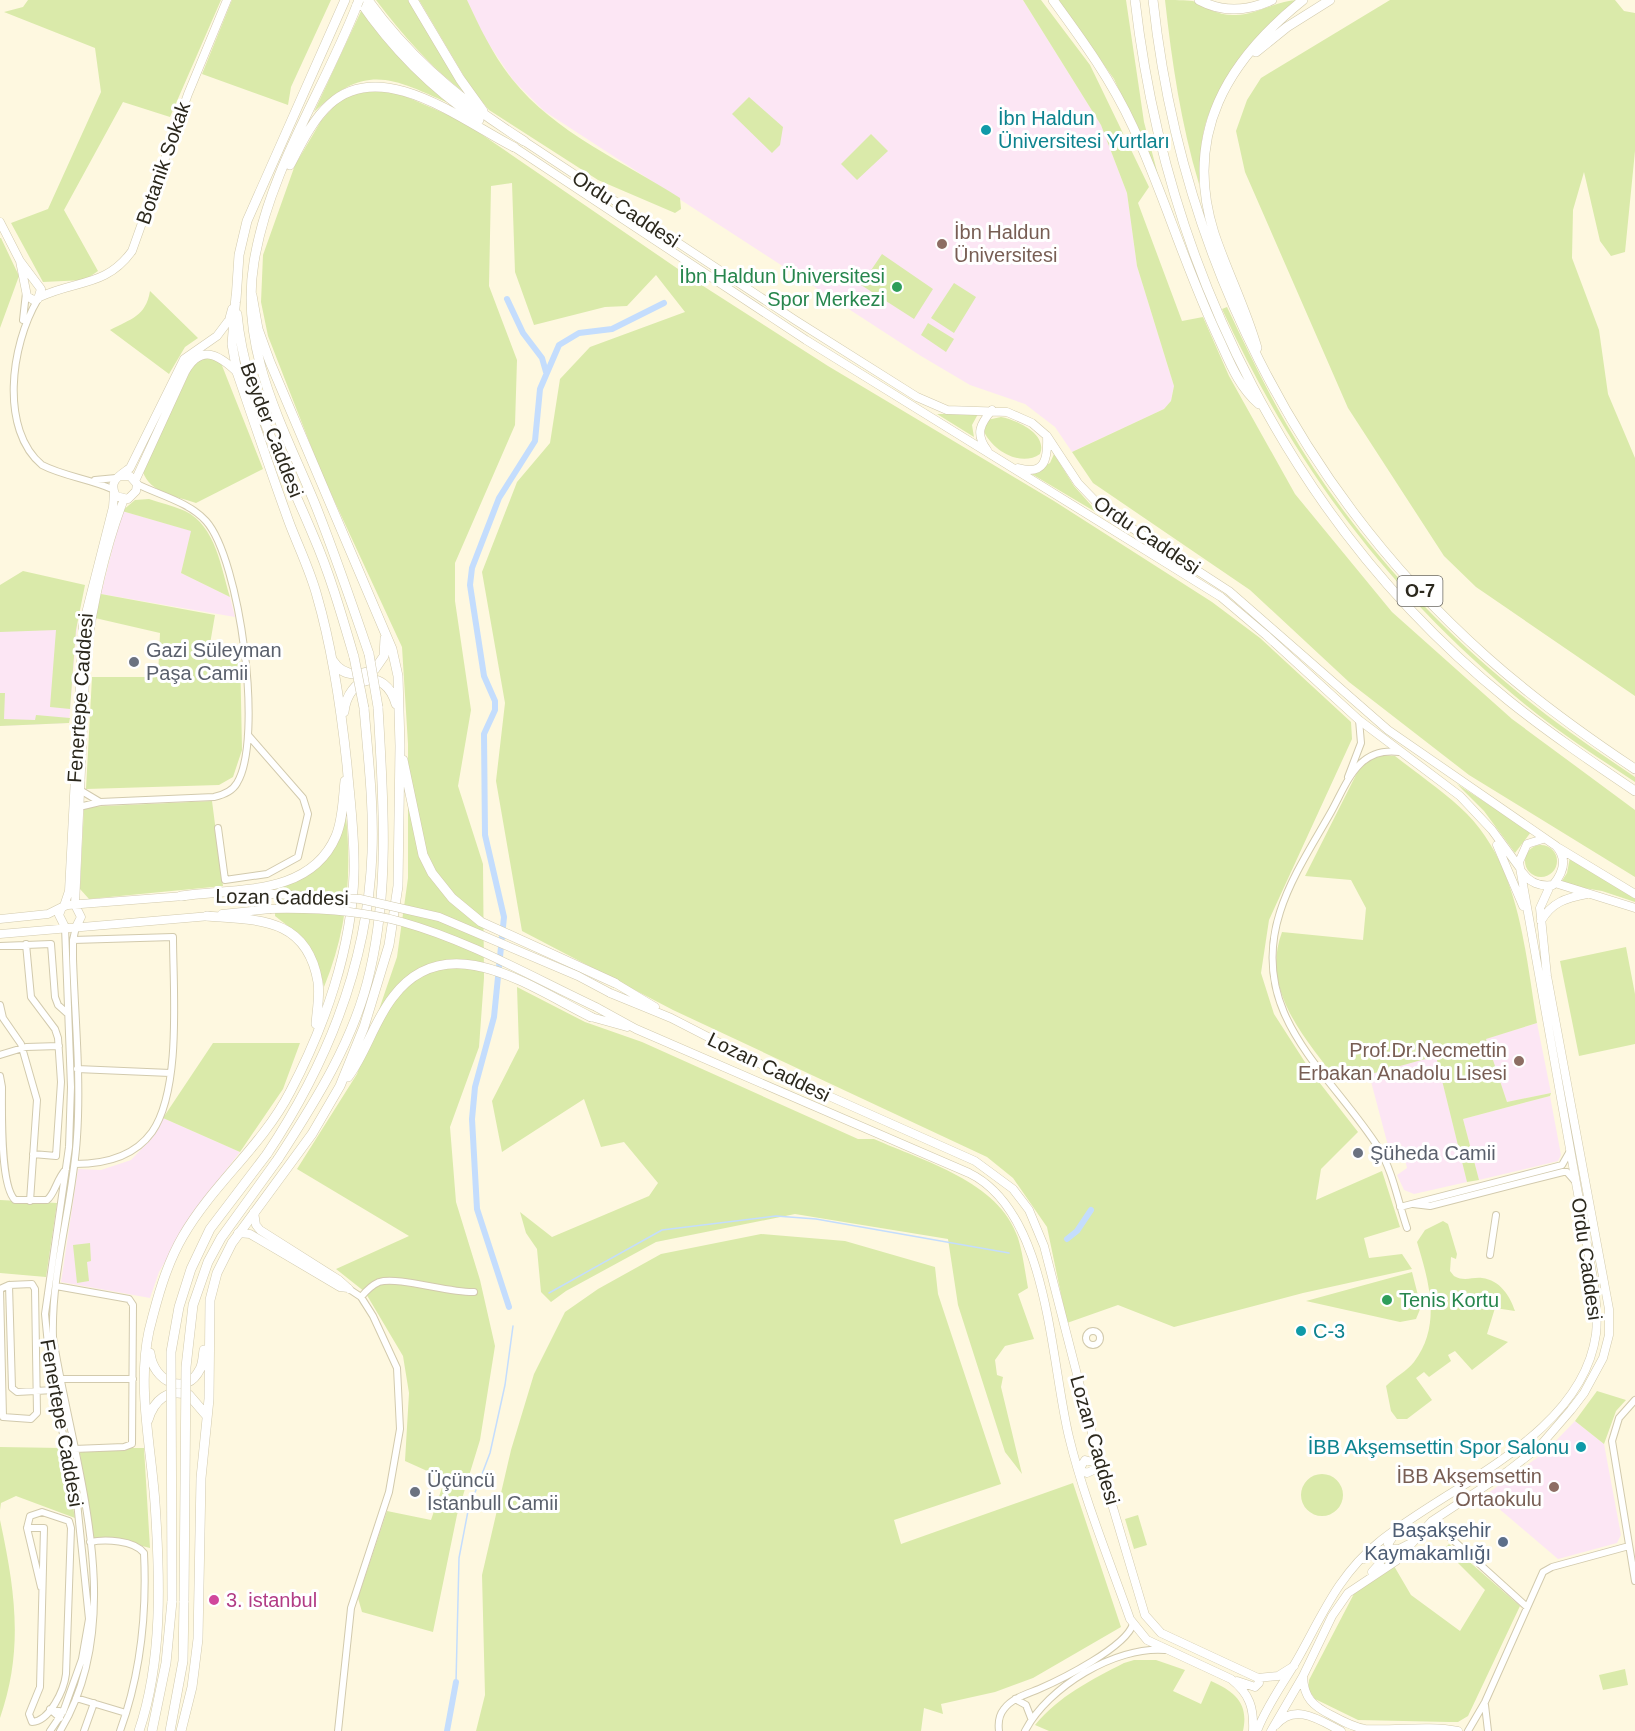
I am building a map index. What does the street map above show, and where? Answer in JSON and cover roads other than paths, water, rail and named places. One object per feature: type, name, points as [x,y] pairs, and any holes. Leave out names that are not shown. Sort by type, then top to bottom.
[{"type":"highway","points":[[368,0],[401,42],[450,90],[484,116],[524,141]]},
{"type":"highway","points":[[413,0],[470,95],[491,117],[524,141]]},
{"type":"highway","points":[[1048,0],[1086,46]]},
{"type":"highway","points":[[1053,0],[1110,82],[1133,128],[1187,266],[1224,351],[1249,396],[1263,408]]},
{"type":"highway","name":"O-7","points":[[1135,0],[1151,106],[1179,216],[1217,315],[1263,408],[1339,523],[1376,569],[1433,632],[1507,699],[1635,791]]},
{"type":"highway","name":"O-7","points":[[1153,0],[1164,81],[1188,185],[1222,282],[1260,362],[1326,474],[1369,532],[1421,593],[1488,658],[1525,689],[1635,769]]},
{"type":"highway","points":[[1199,0],[1232,9],[1253,7],[1272,0]]},
{"type":"highway","points":[[1260,362],[1251,328],[1210,216],[1204,168],[1209,127],[1219,97],[1240,64],[1265,34],[1303,0]]},
{"type":"highway","points":[[1209,127],[1226,89],[1249,58],[1287,27],[1330,0]]},
{"type":"highway","name":"Beyder Caddesi","points":[[153,1731],[166,1663],[172,1601],[171,1352],[179,1307],[190,1269],[210,1229],[267,1154],[300,1102],[326,1050],[358,960],[366,909],[372,854],[371,779],[364,708],[354,657],[314,537],[279,457],[249,378],[240,341],[236,296],[239,255],[247,221],[344,2]]},
{"type":"highway","points":[[358,2],[392,44],[428,81],[514,147]]},
{"type":"highway","name":"Beyder Caddesi","points":[[170,1731],[183,1661],[186,1367],[193,1305],[208,1262],[221,1238],[312,1108],[356,1015],[370,972],[379,908],[385,805],[378,707],[369,654],[338,561],[263,377],[250,320],[254,262],[278,178],[342,44],[358,2]]},
{"type":"highway","points":[[278,178],[329,105],[350,91],[371,86],[394,88],[407,93],[464,118],[514,147]]},
{"type":"highway","points":[[182,1731],[192,1688],[198,1640],[201,1478],[207,1416],[210,1300],[217,1273],[238,1233],[306,1143],[340,1086],[364,1027],[393,927],[398,886],[400,746],[398,675],[392,649],[270,362],[258,329],[252,295]]},
{"type":"highway","points":[[139,1731],[151,1689],[157,1591],[155,1504],[145,1393],[148,1336],[166,1274],[182,1238],[273,1121],[290,1091],[338,972],[352,904],[354,846],[343,723],[332,658],[315,591],[237,372],[232,344],[236,296]]},
{"type":"highway","points":[[332,658],[340,670],[351,674],[375,669],[385,653],[383,626]]},
{"type":"highway","points":[[343,723],[345,702],[350,693],[359,684],[368,680],[376,679],[389,688],[399,713]]},
{"type":"highway","points":[[400,746],[418,838],[427,863],[443,889],[464,910],[501,932],[615,983]]},
{"type":"highway","points":[[181,896],[269,887],[289,881],[314,866],[336,835],[347,770]]},
{"type":"highway","points":[[207,916],[262,920],[279,926],[296,938],[313,963],[319,984],[316,1030]]},
{"type":"highway","points":[[340,1086],[350,1075],[368,1040],[400,988],[418,975],[450,964],[470,963],[489,967],[591,1017]]},
{"type":"highway","points":[[148,1336],[151,1362],[156,1373],[169,1383],[179,1383],[189,1381],[201,1368],[208,1330]]},
{"type":"highway","points":[[147,1425],[156,1403],[174,1392],[189,1395],[207,1416]]},
{"type":"main road","name":"Botanik Sokak","points":[[39,298],[108,275],[120,266],[132,251],[188,93],[227,0]]},
{"type":"main road","name":"Ordu Caddesi","points":[[524,141],[786,314],[917,397],[947,410],[992,410],[1016,415],[1047,436],[1078,483],[1104,510],[1241,600],[1396,736],[1550,843],[1635,894]]},
{"type":"main road","name":"Ordu Caddesi","points":[[514,147],[806,340],[1221,597],[1266,634],[1359,720],[1452,790],[1484,820],[1530,881],[1552,884],[1540,908],[1540,923],[1554,1019],[1609,1310],[1609,1335],[1596,1373],[1584,1393],[1553,1432],[1508,1471],[1432,1521],[1395,1561],[1356,1586],[1332,1616],[1303,1676],[1271,1731]]},
{"type":"main road","points":[[0,222],[20,261],[39,286],[39,298],[30,299],[26,292],[20,261]]},
{"type":"main road","points":[[26,292],[30,284],[39,286]]},
{"type":"main road","name":"Botanik Sokak","points":[[39,286],[63,290]]},
{"type":"main road","points":[[118,477],[127,475],[136,483],[184,359],[223,330],[229,320],[236,296]]},
{"type":"main road","points":[[118,477],[130,468],[185,372],[197,358],[208,354],[221,357],[237,372]]},
{"type":"main road","points":[[988,453],[979,434],[980,427],[992,410]]},
{"type":"main road","points":[[1010,466],[1026,470],[1043,465],[1047,459],[1047,436]]},
{"type":"main road","name":"Fenertepe Caddesi","points":[[63,906],[69,891],[83,625],[113,507],[113,491],[118,477]]},
{"type":"main road","name":"Fenertepe Caddesi","points":[[75,905],[91,619],[114,527],[136,483]]},
{"type":"main road","points":[[113,491],[128,498]]},
{"type":"main road","points":[[1484,820],[1509,870],[1532,933]]},
{"type":"main road","points":[[1521,870],[1521,855],[1527,844],[1550,843],[1564,862],[1552,884],[1592,893],[1635,908]]},
{"type":"main road","name":"Ordu Caddesi","points":[[1255,1731],[1269,1703],[1294,1666],[1328,1601],[1355,1564],[1379,1542],[1526,1442],[1563,1404],[1580,1378],[1593,1346],[1597,1306],[1521,870]]},
{"type":"main road","points":[[1540,923],[1555,903],[1592,893]]},
{"type":"main road","name":"Lozan Caddesi","points":[[75,905],[181,896],[273,894],[360,898],[422,912],[493,939],[610,993],[671,1018],[786,1077],[975,1161],[1013,1189],[1029,1210],[1039,1230],[1084,1407],[1145,1615],[1161,1633],[1258,1678]]},
{"type":"main road","points":[[0,919],[48,914],[63,906],[75,905],[81,917],[76,927],[0,934]]},
{"type":"main road","points":[[63,906],[59,920],[65,927]]},
{"type":"main road","name":"Lozan Caddesi","points":[[76,927],[270,909],[333,910],[402,922],[493,956],[636,1029],[969,1173],[994,1190],[1008,1204],[1026,1238],[1038,1278],[1079,1470],[1133,1624]]},
{"type":"main road","points":[[615,983],[671,1018]]},
{"type":"main road","points":[[591,1017],[636,1029]]},
{"type":"main road","points":[[255,1210],[253,1216],[260,1230],[339,1280],[349,1289]]},
{"type":"main road","points":[[238,1233],[250,1234],[340,1287],[349,1289]]},
{"type":"main road","points":[[1084,1460],[1100,1464],[1092,1473],[1079,1470],[1084,1460]]},
{"type":"main road","points":[[1407,1523],[1388,1544],[1395,1550],[1412,1542]]},
{"type":"main road","points":[[1355,1564],[1374,1554],[1380,1560],[1379,1566],[1356,1586]]},
{"type":"main road","points":[[1133,1624],[1142,1636],[1167,1650],[1253,1687],[1259,1683],[1258,1678],[1278,1676],[1294,1666]]},
{"type":"main road","points":[[1303,1676],[1305,1692],[1313,1705],[1355,1727],[1371,1730],[1435,1728],[1458,1731]]},
{"type":"main road","points":[[1232,1679],[1252,1705],[1255,1731]]},
{"type":"main road","points":[[1271,1731],[1280,1721],[1302,1713],[1341,1731]]},
{"type":"street","points":[[5,391],[23,324],[26,292]]},
{"type":"street","points":[[23,324],[39,298]]},
{"type":"street","points":[[14,436],[32,457],[44,465],[91,480],[113,491]]},
{"type":"street","points":[[91,480],[118,477]]},
{"type":"street","points":[[79,807],[100,802],[214,797],[224,794],[236,785],[242,772],[248,735],[249,679],[239,615],[220,547],[205,520],[194,511],[136,483]]},
{"type":"street","points":[[128,498],[153,492]]},
{"type":"street","points":[[1345,786],[1361,744],[1359,720]]},
{"type":"street","points":[[218,828],[225,880],[267,874],[298,857],[308,808],[303,798],[248,735]]},
{"type":"street","points":[[1399,752],[1382,751],[1369,755],[1357,765],[1290,886],[1280,912],[1273,950],[1274,989],[1278,1004],[1291,1029],[1379,1149],[1407,1228]]},
{"type":"street","points":[[80,790],[100,802]]},
{"type":"street","name":"Fenertepe Caddesi","points":[[50,1731],[62,1715],[82,1659],[88,1619],[77,1502],[47,1349],[45,1314],[61,1213],[71,1087],[65,927]]},
{"type":"street","name":"Fenertepe Caddesi","points":[[60,1731],[76,1698],[87,1664],[95,1619],[90,1542],[59,1379],[52,1311],[69,1215],[75,1164],[77,1069],[73,940],[76,927]]},
{"type":"street","points":[[73,940],[173,937],[170,1074],[158,1121],[145,1139],[119,1157],[93,1164],[75,1164]]},
{"type":"street","points":[[26,944],[31,997],[55,1029],[59,1046],[61,1082],[56,1156],[33,1154]]},
{"type":"street","points":[[0,946],[51,944],[55,997],[58,1005],[68,1014]]},
{"type":"street","points":[[0,1005],[3,1018],[20,1040],[37,1100],[30,1201]]},
{"type":"street","points":[[0,1055],[22,1048],[59,1046]]},
{"type":"street","points":[[77,1069],[170,1074]]},
{"type":"street","points":[[0,1076],[2,1087],[0,1154],[7,1189],[15,1200],[30,1201],[51,1198],[56,1182],[66,1169]]},
{"type":"street","points":[[1400,1207],[1562,1165],[1570,1151]]},
{"type":"street","points":[[1412,1204],[1430,1206],[1563,1172],[1571,1174],[1576,1182]]},
{"type":"street","points":[[61,1213],[69,1215]]},
{"type":"street","points":[[1490,1255],[1496,1215]]},
{"type":"street","points":[[361,1298],[372,1286],[388,1280],[459,1293],[474,1292]]},
{"type":"street","points":[[32,1284],[35,1288],[35,1417],[6,1419],[3,1417],[0,1289],[9,1285],[32,1284]]},
{"type":"street","points":[[9,1285],[12,1388],[17,1392],[54,1390]]},
{"type":"street","points":[[56,1286],[129,1299],[133,1305],[132,1444],[124,1447],[74,1449]]},
{"type":"street","points":[[338,1731],[351,1608],[389,1491],[400,1429],[397,1368],[361,1298],[349,1289]]},
{"type":"street","points":[[59,1379],[133,1379]]},
{"type":"street","points":[[1635,1400],[1619,1418],[1612,1441],[1635,1581]]},
{"type":"street","points":[[27,1528],[44,1528],[40,1687],[31,1705],[30,1721],[40,1721],[50,1709],[63,1688],[66,1674],[71,1528],[69,1521],[42,1512],[30,1516],[27,1528],[42,1594]]},
{"type":"street","points":[[1432,1521],[1527,1607]]},
{"type":"street","points":[[90,1542],[109,1540],[135,1546],[144,1553],[145,1625],[140,1660],[120,1731]]},
{"type":"street","points":[[1468,1731],[1485,1702],[1539,1577],[1548,1568],[1629,1546]]},
{"type":"street","points":[[1000,1730],[1001,1714],[1015,1699],[1050,1684],[1109,1650],[1125,1637],[1133,1624]]},
{"type":"street","points":[[1028,1730],[1031,1718],[1051,1695],[1115,1658],[1138,1650],[1167,1650]]},
{"type":"street","points":[[76,1698],[126,1713]]},
{"type":"street","points":[[1015,1699],[1026,1706],[1031,1718]]},
{"type":"street","points":[[1485,1702],[1488,1731]]},
{"type":"street","points":[[84,1731],[94,1703]]},
{"type":"street","points":[[50,1709],[62,1715]]},
{"type":"waterway","points":[[507,299],[523,333],[542,358],[546,372]]},
{"type":"waterway","points":[[509,1307],[477,1209],[472,1119],[475,1087],[494,1017],[504,917],[485,835],[484,734],[495,710],[495,701],[484,676],[470,585],[472,568],[499,498],[535,441],[540,389],[559,345],[579,333],[612,329],[664,303]]},
{"type":"waterway","points":[[1067,1239],[1077,1231],[1091,1210]]},
{"type":"waterway","points":[[549,1293],[662,1230],[776,1216],[816,1219],[1009,1253]]},
{"type":"waterway","points":[[456,1682],[459,1558],[468,1511],[490,1453],[505,1385],[513,1326]]},
{"type":"waterway","points":[[447,1731],[456,1682]]},
{"type":"place","name":"İbn Haldun Üniversitesi Yurtları","points":[[986,130]]},
{"type":"place","name":"İbn Haldun Üniversitesi","points":[[942,244]]},
{"type":"place","name":"İbn Haldun Üniversitesi Spor Merkezi","points":[[897,287]]},
{"type":"place","name":"Gazi Süleyman Paşa Camii","points":[[134,662]]},
{"type":"place","name":"Prof.Dr.Necmettin Erbakan Anadolu Lisesi","points":[[1519,1061]]},
{"type":"place","name":"Şüheda Camii","points":[[1358,1153]]},
{"type":"place","name":"Tenis Kortu","points":[[1387,1300]]},
{"type":"place","name":"C-3","points":[[1301,1331]]},
{"type":"place","name":"İBB Akşemsettin Spor Salonu","points":[[1581,1447]]},
{"type":"place","name":"İBB Akşemsettin Ortaokulu","points":[[1554,1487]]},
{"type":"place","name":"Üçüncü İstanbull Camii","points":[[415,1492]]},
{"type":"place","name":"Başakşehir Kaymakamlığı","points":[[1503,1542]]},
{"type":"place","name":"3. istanbul","points":[[214,1600]]}]
